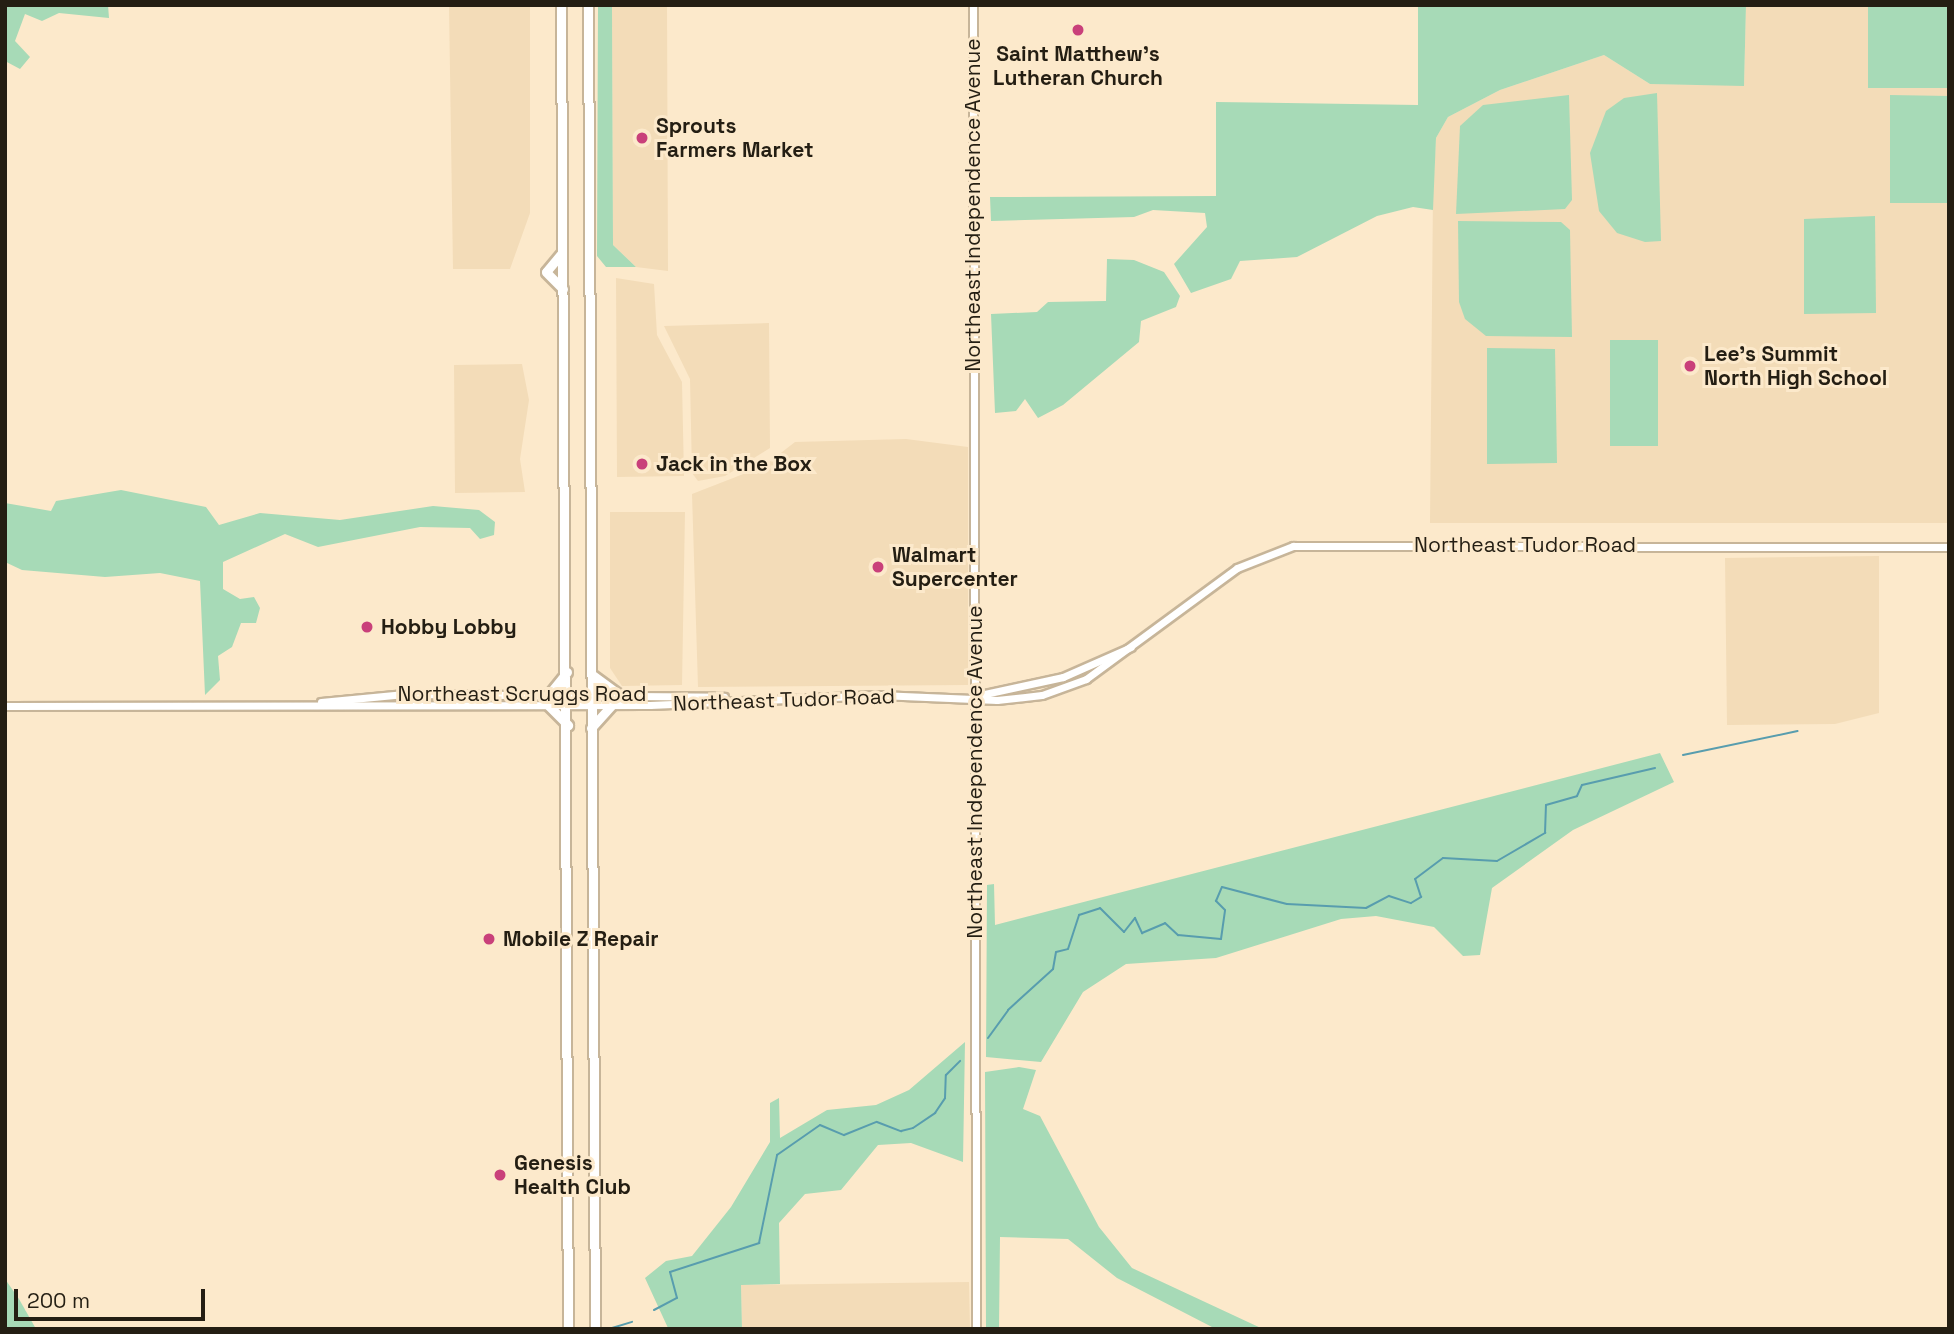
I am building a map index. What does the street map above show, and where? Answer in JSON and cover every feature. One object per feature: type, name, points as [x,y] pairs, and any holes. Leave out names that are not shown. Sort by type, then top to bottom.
[{"type":"main road","points":[[561,5],[569,693],[568,1329]]},
{"type":"main road","points":[[588,5],[595,1329]]},
{"type":"main road","points":[[563,249],[546,272],[563,289]]},
{"type":"main road","points":[[550,693],[567,670]]},
{"type":"main road","points":[[590,671],[617,693]]},
{"type":"main road","points":[[547,704],[569,726]]},
{"type":"main road","points":[[590,730],[612,705]]},
{"type":"street","name":"Northeast Independence Avenue","points":[[973,5],[978,696],[976,1329]]},
{"type":"street","name":"Northeast Tudor Road","points":[[590,705],[692,704],[724,697],[978,696],[1063,677],[1131,647],[1237,568],[1293,546],[1949,547]]},
{"type":"street","points":[[671,704],[688,693]]},
{"type":"street","name":"Northeast Scruggs Road","points":[[321,702],[462,694],[702,693],[724,697]]},
{"type":"street","points":[[692,704],[702,693]]},
{"type":"street","points":[[462,694],[462,705]]},
{"type":"street","name":"Northeast Scruggs Road","points":[[5,706],[321,702],[590,705]]},
{"type":"shaded area","points":[[449,5],[530,5],[530,213],[510,269],[453,269]]},
{"type":"shaded area","points":[[612,5],[667,5],[668,271],[636,267],[613,245]]},
{"type":"shaded area","name":"Lee's Summit North High School","points":[[1746,5],[1868,5],[1868,88],[1949,88],[1949,523],[1430,523],[1433,192],[1436,138],[1448,117],[1500,90],[1604,55],[1650,84],[1744,85]]},
{"type":"shaded area","points":[[616,278],[654,284],[657,335],[682,382],[684,476],[617,477]]},
{"type":"shaded area","points":[[769,323],[770,448],[725,476],[698,481],[692,473],[690,379],[664,326]]},
{"type":"shaded area","points":[[522,364],[529,400],[520,459],[525,492],[455,493],[454,365]]},
{"type":"shaded area","points":[[906,439],[968,447],[968,685],[698,687],[692,494],[764,466],[795,442]]},
{"type":"shaded area","points":[[610,512],[685,512],[682,685],[622,686],[610,668]]},
{"type":"shaded area","points":[[1879,556],[1879,713],[1835,724],[1727,725],[1725,558]]},
{"type":"shaded area","points":[[969,1282],[970,1329],[742,1329],[741,1285]]},
{"type":"green space","points":[[5,5],[108,5],[109,18],[59,13],[42,21],[25,14],[15,41],[30,57],[20,69],[5,61]]},
{"type":"green space","points":[[598,5],[612,5],[613,245],[636,267],[606,267],[597,256]]},
{"type":"green space","points":[[1418,5],[1746,5],[1744,86],[1650,84],[1604,55],[1500,90],[1448,117],[1436,138],[1433,210],[1413,207],[1377,216],[1297,257],[1240,261],[1231,279],[1191,293],[1174,264],[1207,227],[1205,213],[1153,210],[1134,217],[991,221],[990,197],[1216,196],[1216,102],[1418,105]]},
{"type":"green space","points":[[1868,5],[1949,5],[1949,88],[1868,88]]},
{"type":"green space","points":[[1657,93],[1661,241],[1645,242],[1617,233],[1599,211],[1590,153],[1606,111],[1624,98]]},
{"type":"green space","points":[[1569,95],[1572,200],[1565,209],[1456,214],[1460,126],[1483,105]]},
{"type":"green space","points":[[1890,95],[1949,96],[1949,203],[1890,203]]},
{"type":"green space","points":[[1875,216],[1876,313],[1804,314],[1804,219]]},
{"type":"green space","points":[[1458,221],[1561,222],[1570,230],[1572,337],[1486,336],[1465,319],[1459,302]]},
{"type":"green space","points":[[1107,259],[1134,260],[1164,272],[1180,296],[1176,307],[1141,321],[1139,342],[1063,405],[1038,418],[1025,399],[1016,411],[995,413],[991,314],[1037,312],[1048,302],[1106,301]]},
{"type":"green space","points":[[1610,340],[1658,340],[1658,446],[1610,446]]},
{"type":"green space","points":[[1487,348],[1555,349],[1557,463],[1487,464]]},
{"type":"green space","points":[[121,490],[206,507],[219,525],[260,513],[340,520],[433,506],[479,510],[495,522],[494,535],[480,539],[470,528],[420,527],[318,547],[285,534],[223,562],[223,589],[240,599],[254,597],[260,608],[256,623],[241,623],[232,647],[218,656],[220,680],[205,695],[200,581],[160,573],[105,577],[22,570],[5,562],[5,503],[51,511],[56,501]]},
{"type":"green space","points":[[1660,753],[1674,782],[1573,830],[1492,888],[1480,955],[1463,956],[1434,927],[1376,916],[1341,919],[1216,958],[1126,964],[1083,992],[1041,1062],[986,1057],[987,885],[994,884],[995,925]]},
{"type":"green space","points":[[965,1042],[963,1162],[911,1143],[878,1145],[841,1190],[805,1194],[779,1223],[780,1284],[741,1285],[742,1329],[668,1328],[645,1278],[666,1261],[692,1256],[731,1207],[770,1142],[770,1103],[779,1098],[780,1138],[827,1110],[876,1105],[909,1090]]},
{"type":"green space","points":[[1019,1067],[1036,1070],[1023,1109],[1040,1116],[1099,1227],[1132,1268],[1263,1329],[1212,1327],[1117,1278],[1068,1239],[1000,1237],[999,1329],[986,1329],[985,1072]]},
{"type":"green space","points":[[5,1279],[19,1299],[36,1329],[5,1329]]},
{"type":"waterway","points":[[1683,755],[1798,731]]},
{"type":"waterway","points":[[988,1038],[1008,1010],[1053,969],[1056,952],[1068,949],[1079,915],[1100,908],[1124,932],[1135,918],[1142,933],[1165,923],[1178,935],[1221,939],[1225,910],[1216,901],[1222,887],[1287,904],[1366,908],[1389,896],[1411,903],[1421,897],[1415,879],[1443,858],[1497,861],[1545,833],[1546,805],[1577,796],[1582,785],[1655,768]]},
{"type":"waterway","points":[[654,1310],[677,1298],[670,1272],[759,1243],[777,1155],[820,1125],[844,1135],[877,1122],[901,1131],[913,1128],[935,1113],[945,1098],[946,1075],[960,1061]]},
{"type":"waterway","points":[[612,1328],[632,1322]]},
{"type":"place","name":"Saint Matthew's Lutheran Church","points":[[1078,30]]},
{"type":"place","name":"Sprouts Farmers Market","points":[[642,138]]},
{"type":"place","name":"Lee's Summit North High School","points":[[1690,366]]},
{"type":"place","name":"Jack in the Box","points":[[642,464]]},
{"type":"place","name":"Walmart Supercenter","points":[[878,567]]},
{"type":"place","name":"Hobby Lobby","points":[[367,627]]},
{"type":"place","name":"Mobile Z Repair","points":[[489,939]]},
{"type":"place","name":"Genesis Health Club","points":[[500,1175]]}]
